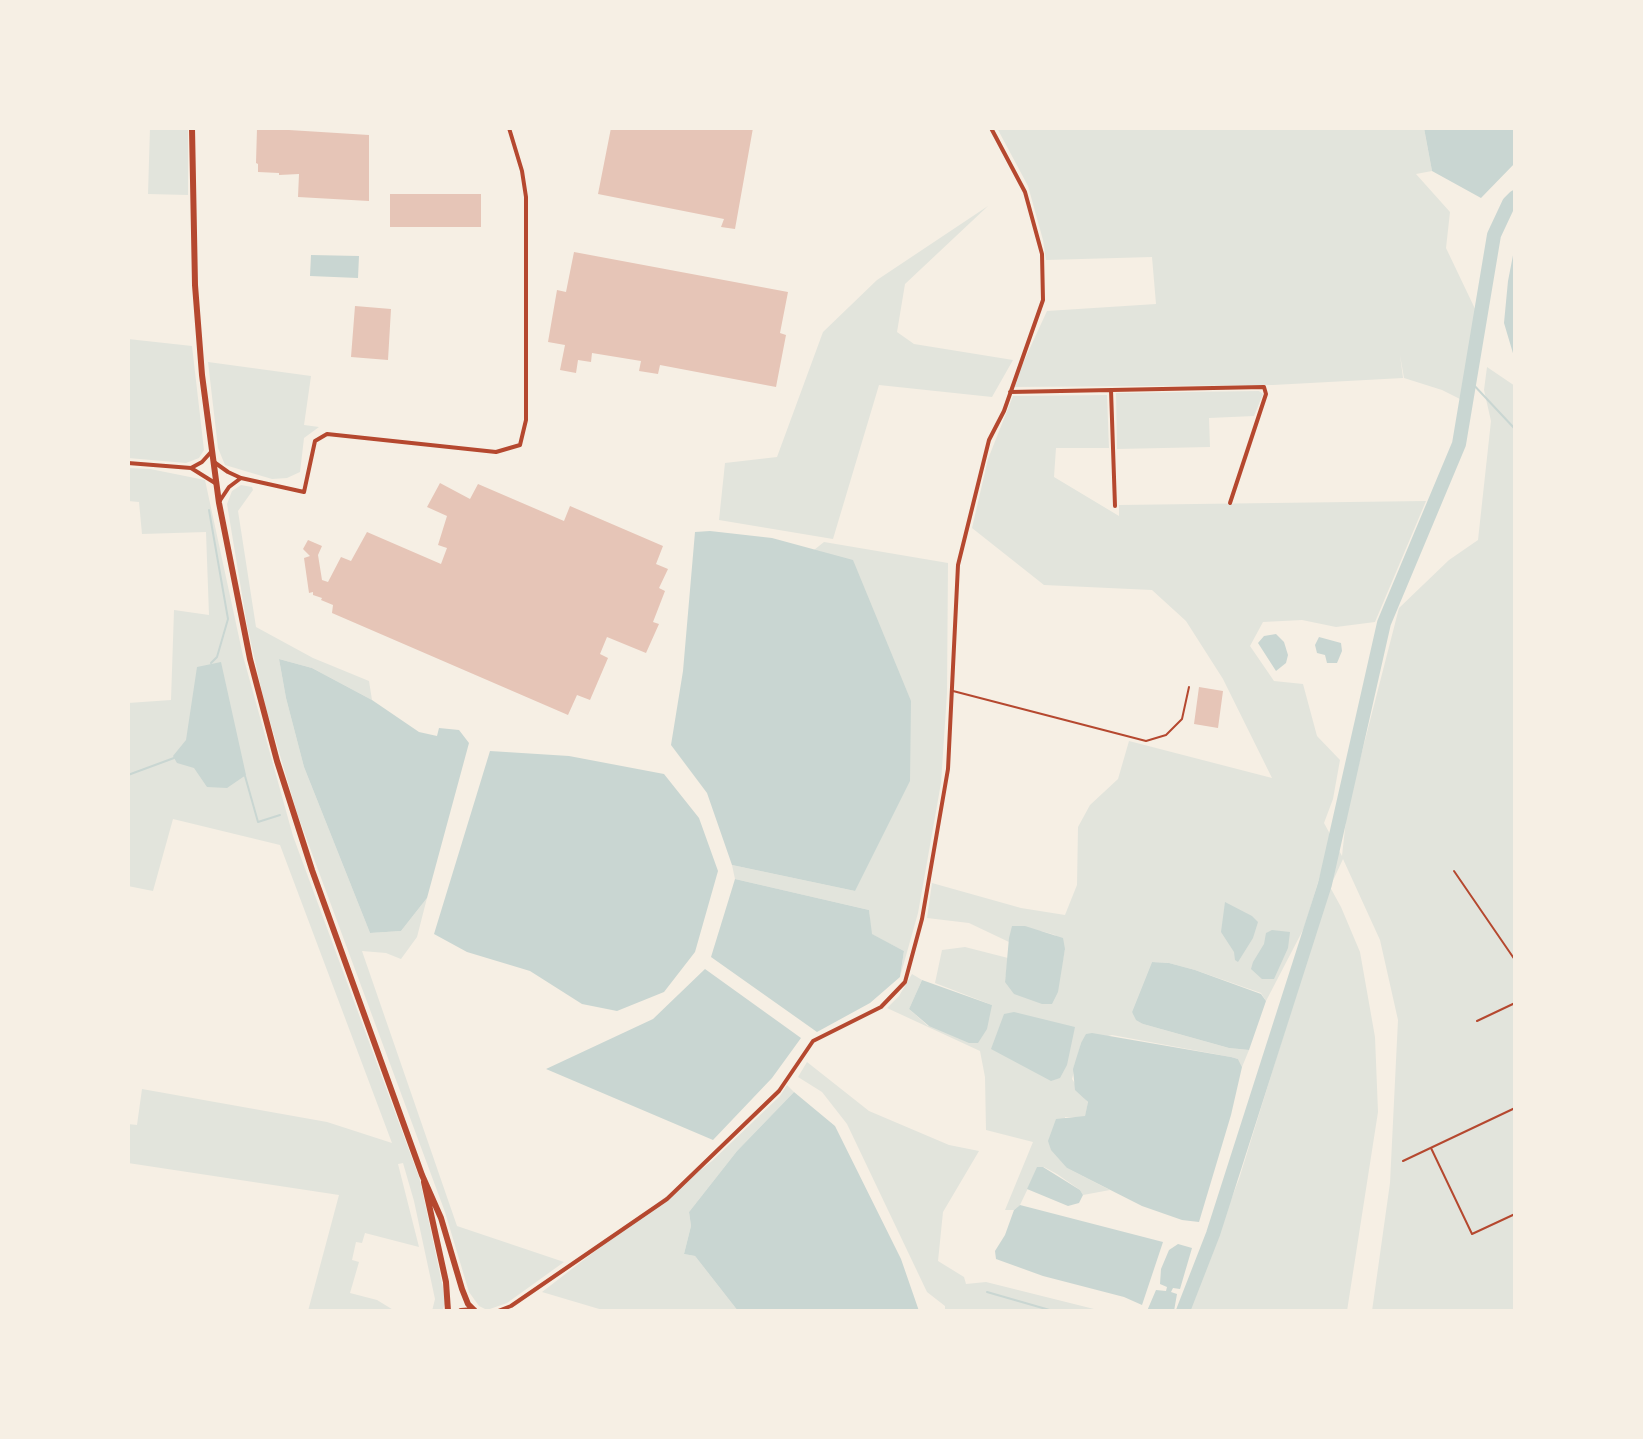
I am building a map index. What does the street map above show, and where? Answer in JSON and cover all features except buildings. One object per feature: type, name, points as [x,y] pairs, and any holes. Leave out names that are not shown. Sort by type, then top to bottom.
[{"type":"main road","points":[[192,128],[195,285],[212,461],[250,659],[288,798],[422,1175],[441,1218],[464,1295],[475,1310]]},
{"type":"main road","points":[[422,1175],[446,1282],[448,1311]]},
{"type":"main road","points":[[461,1311],[475,1310]]},
{"type":"street","points":[[212,461],[241,478],[304,492],[315,441],[327,434],[496,452],[520,445],[526,420],[527,218],[522,171],[509,128]]},
{"type":"street","points":[[498,1311],[510,1308],[667,1199],[779,1091],[813,1041],[881,1007],[905,982],[922,919],[948,769],[958,565],[989,440],[1043,300],[1042,254],[1025,192],[991,128]]},
{"type":"street","points":[[1010,392],[1264,387],[1266,394],[1230,503]]},
{"type":"street","points":[[1111,390],[1115,506]]},
{"type":"street","points":[[191,468],[202,462],[211,451]]},
{"type":"street","points":[[128,463],[191,468],[215,483]]},
{"type":"street","points":[[219,503],[229,487],[241,478]]},
{"type":"lane","points":[[952,690],[1146,741],[1166,735],[1182,719],[1189,687]]},
{"type":"lane","points":[[1454,871],[1515,960]]},
{"type":"lane","points":[[1477,1021],[1515,1003]]},
{"type":"lane","points":[[1403,1161],[1515,1108]]},
{"type":"lane","points":[[1431,1148],[1472,1234],[1515,1214]]},
{"type":"shaded area","points":[[150,128],[188,128],[188,195],[148,194]]},
{"type":"shaded area","points":[[997,128],[1424,128],[1432,171],[1416,174],[1450,212],[1446,248],[1477,313],[1462,400],[1404,378],[1400,355],[1403,378],[1273,385],[1012,387],[1047,311],[1156,304],[1152,257],[1046,260],[1028,186]]},
{"type":"shaded area","points":[[1424,128],[1515,128],[1515,163],[1481,198],[1432,171]]},
{"type":"shaded area","points":[[988,206],[905,284],[897,332],[914,344],[1013,360],[992,397],[879,385],[833,539],[719,520],[725,463],[777,457],[823,332],[877,280]]},
{"type":"shaded area","points":[[1515,245],[1515,360],[1504,323]]},
{"type":"shaded area","points":[[311,255],[359,256],[358,278],[310,276]]},
{"type":"shaded area","points":[[128,339],[192,346],[204,450],[199,458],[186,463],[128,458]]},
{"type":"shaded area","points":[[208,362],[311,376],[304,425],[319,427],[304,438],[300,472],[287,478],[272,479],[225,465],[218,448]]},
{"type":"shaded area","points":[[1487,367],[1515,386],[1515,1311],[1372,1311],[1390,1183],[1398,1020],[1380,940],[1343,859],[1330,887],[1360,952],[1375,1037],[1378,1112],[1347,1311],[1188,1311],[1239,1179],[1329,888],[1323,866],[1304,928],[1266,1001],[1261,993],[1195,970],[1152,962],[1132,1012],[1143,1024],[1229,1048],[1249,1050],[1242,1067],[1238,1059],[1231,1057],[1112,1035],[1081,1043],[1072,1079],[1088,1103],[1085,1117],[1065,1117],[1067,1168],[1110,1190],[1083,1195],[1057,1174],[1038,1167],[1020,1205],[1014,1210],[1005,1210],[1033,1142],[986,1130],[985,1077],[980,1051],[887,1008],[899,996],[912,974],[922,980],[909,1009],[928,1026],[992,1005],[935,983],[942,950],[965,947],[1008,958],[1005,982],[1061,969],[1065,949],[1055,935],[1041,931],[1009,938],[1009,942],[969,923],[927,918],[932,883],[1021,908],[1065,915],[1077,885],[1078,827],[1090,805],[1118,779],[1129,741],[1272,778],[1223,679],[1186,621],[1152,590],[1044,585],[972,528],[988,459],[1013,396],[1107,395],[1109,448],[1056,448],[1054,477],[1119,516],[1119,505],[1426,501],[1375,622],[1336,627],[1302,620],[1263,622],[1250,646],[1274,681],[1303,684],[1317,736],[1340,760],[1333,799],[1324,823],[1342,856],[1347,810],[1399,608],[1449,560],[1478,540],[1491,421],[1484,390]]},
{"type":"shaded area","points":[[1259,391],[1263,394],[1254,416],[1209,418],[1210,447],[1117,449],[1116,393]]},
{"type":"shaded area","points":[[128,468],[205,480],[243,656],[293,836],[420,1180],[443,1288],[445,1304],[442,1311],[432,1311],[435,1299],[403,1163],[398,1164],[419,1247],[365,1233],[362,1243],[356,1242],[352,1260],[359,1262],[350,1293],[377,1300],[395,1311],[308,1311],[339,1195],[128,1163],[128,1124],[137,1125],[142,1089],[327,1122],[392,1143],[280,845],[173,819],[153,891],[128,886],[128,703],[171,700],[174,610],[209,615],[206,532],[142,534],[139,502],[128,501]]},
{"type":"shaded area","points":[[241,485],[253,490],[238,511],[256,627],[313,658],[369,681],[372,700],[312,668],[279,659],[304,767],[370,933],[401,931],[427,898],[417,937],[401,959],[386,953],[362,951],[457,1226],[564,1262],[507,1303],[487,1310],[479,1306],[469,1292],[445,1212],[297,813],[264,701],[247,625],[227,504],[232,491]]},
{"type":"shaded area","points":[[695,532],[772,538],[853,560],[911,701],[910,781],[855,891],[732,865],[707,793],[671,745],[683,671]]},
{"type":"shaded area","points":[[824,542],[948,563],[947,693],[941,783],[918,913],[900,977],[904,951],[871,934],[869,910],[735,879],[732,865],[855,891],[853,561],[814,550]]},
{"type":"shaded area","points":[[1276,634],[1284,642],[1288,655],[1286,663],[1276,671],[1258,643],[1264,636]]},
{"type":"shaded area","points":[[1319,637],[1341,643],[1342,651],[1337,663],[1327,663],[1325,655],[1317,653],[1315,645]]},
{"type":"shaded area","points":[[279,659],[312,668],[372,700],[419,732],[437,736],[439,728],[459,730],[469,743],[427,898],[401,931],[370,933],[304,767]]},
{"type":"shaded area","points":[[221,662],[246,775],[227,788],[207,787],[194,768],[177,763],[173,756],[186,740],[197,667]]},
{"type":"shaded area","points":[[490,751],[569,756],[664,774],[699,818],[718,871],[695,952],[664,992],[617,1011],[582,1004],[530,971],[467,952],[434,934]]},
{"type":"shaded area","points":[[735,879],[869,910],[872,934],[904,951],[900,977],[870,1003],[817,1032],[711,957]]},
{"type":"shaded area","points":[[1225,902],[1258,922],[1253,938],[1238,962],[1221,932]]},
{"type":"shaded area","points":[[1012,926],[1025,926],[1063,938],[1065,949],[1058,992],[1052,1004],[1042,1004],[1014,994],[1005,982]]},
{"type":"shaded area","points":[[1272,930],[1290,932],[1288,948],[1274,979],[1262,979],[1251,969],[1266,933]]},
{"type":"shaded area","points":[[1152,962],[1195,970],[1261,994],[1266,1001],[1249,1050],[1229,1048],[1136,1020],[1132,1012]]},
{"type":"shaded area","points":[[705,969],[801,1038],[772,1078],[713,1140],[546,1069],[653,1019]]},
{"type":"shaded area","points":[[922,980],[992,1005],[987,1029],[978,1043],[969,1043],[929,1026],[909,1009]]},
{"type":"shaded area","points":[[1014,1012],[1075,1027],[1067,1065],[1060,1078],[1051,1081],[991,1049],[1004,1014]]},
{"type":"shaded area","points":[[1086,1034],[1238,1059],[1242,1067],[1231,1115],[1199,1222],[1182,1220],[1142,1206],[1067,1168],[1051,1150],[1048,1141],[1056,1119],[1085,1116],[1088,1102],[1075,1090],[1073,1069],[1081,1043]]},
{"type":"shaded area","points":[[807,1062],[869,1111],[949,1145],[979,1151],[943,1212],[938,1261],[964,1277],[966,1284],[986,1282],[1102,1311],[945,1311],[945,1306],[927,1292],[847,1124],[822,1092],[798,1077]]},
{"type":"shaded area","points":[[787,1085],[794,1092],[737,1151],[689,1212],[691,1226],[684,1254],[695,1256],[738,1311],[606,1311],[542,1292],[712,1161],[780,1096]]},
{"type":"shaded area","points":[[794,1092],[835,1126],[901,1259],[919,1311],[738,1311],[695,1256],[684,1254],[691,1226],[689,1212],[737,1151]]},
{"type":"shaded area","points":[[1037,1167],[1043,1167],[1080,1190],[1083,1195],[1079,1203],[1068,1206],[1027,1189]]},
{"type":"shaded area","points":[[1020,1205],[1163,1242],[1142,1305],[996,1259],[995,1251],[1014,1210]]},
{"type":"shaded area","points":[[1178,1244],[1192,1248],[1180,1289],[1173,1288],[1171,1292],[1177,1294],[1174,1311],[1147,1311],[1156,1290],[1166,1291],[1167,1287],[1160,1284],[1161,1269],[1169,1250]]},
{"type":"waterway","points":[[1183,1311],[1213,1234],[1325,884],[1384,623],[1459,444],[1494,235],[1515,197]]},
{"type":"waterway","points":[[1470,381],[1515,429]]},
{"type":"waterway","points":[[209,510],[228,619],[217,657],[211,663]]},
{"type":"waterway","points":[[128,775],[174,758]]},
{"type":"waterway","points":[[245,776],[258,822],[280,815]]},
{"type":"waterway","points":[[987,1292],[1053,1311]]}]
